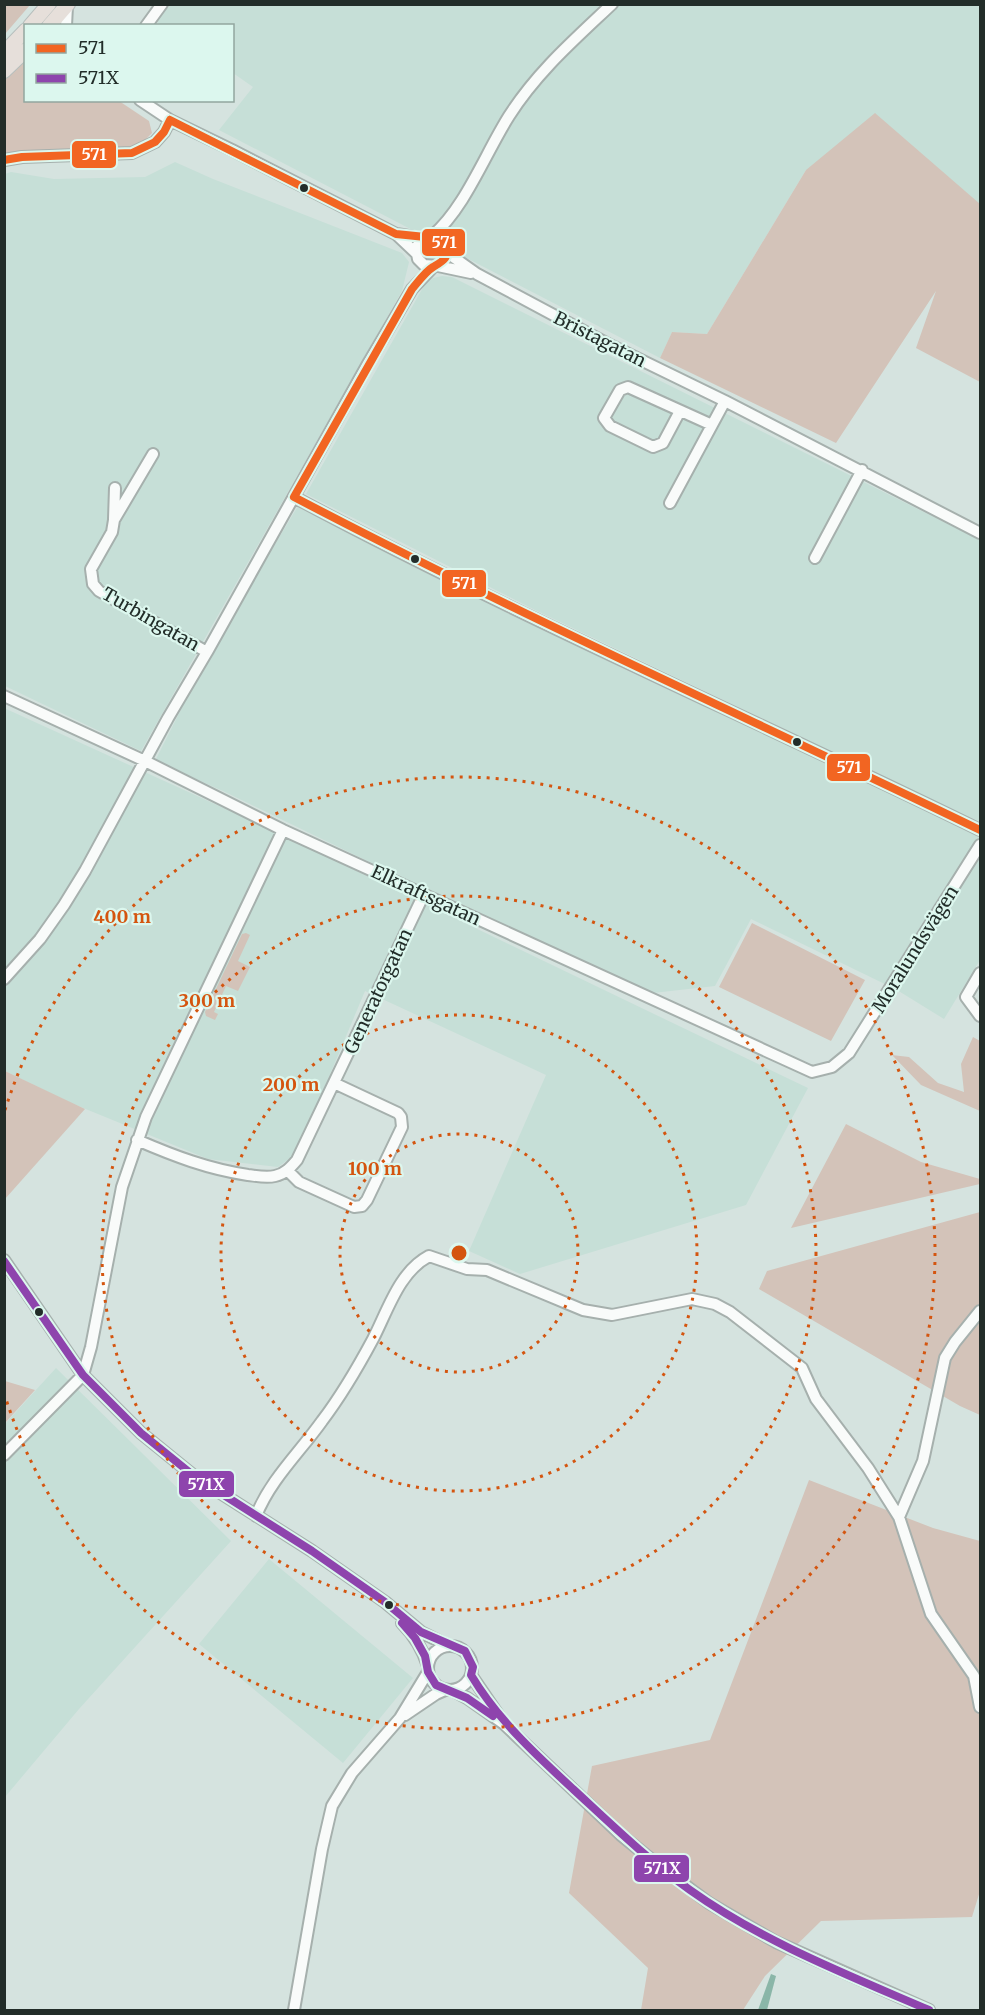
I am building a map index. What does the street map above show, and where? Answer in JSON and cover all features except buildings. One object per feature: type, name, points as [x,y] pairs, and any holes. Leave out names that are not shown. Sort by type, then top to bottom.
[{"type":"main road","points":[[43,24],[49,4]]},
{"type":"main road","points":[[43,24],[67,5]]},
{"type":"main road","points":[[4,53],[24,32]]},
{"type":"main road","points":[[4,71],[24,52]]},
{"type":"street","points":[[147,24],[162,4]]},
{"type":"street","points":[[4,979],[40,939],[64,905],[412,289],[445,260],[453,216],[510,115],[544,68],[612,4]]},
{"type":"street","points":[[66,24],[67,5]]},
{"type":"street","name":"Bristagatan","points":[[143,102],[170,120],[396,234],[424,266],[477,274]]},
{"type":"street","points":[[4,160],[22,157],[132,153],[155,142],[164,132],[170,120]]},
{"type":"street","points":[[412,289],[419,243],[430,237],[453,216]]},
{"type":"street","name":"Bristagatan","points":[[396,234],[438,238],[457,261],[477,274],[606,343],[862,470],[981,532]]},
{"type":"street","points":[[681,411],[663,443],[653,447],[610,426],[604,418],[620,390],[628,387],[712,425]]},
{"type":"street","points":[[670,503],[725,401]]},
{"type":"street","name":"Turbingatan","points":[[114,520],[153,454]]},
{"type":"street","points":[[815,558],[862,470]]},
{"type":"street","name":"Turbingatan","points":[[114,488],[112,532],[91,569],[93,584],[99,591],[207,652]]},
{"type":"street","points":[[294,497],[357,531],[501,601],[981,830]]},
{"type":"street","name":"Elkraftsgatan","points":[[4,696],[145,761],[283,830],[812,1072],[832,1067],[849,1053]]},
{"type":"street","points":[[4,1455],[83,1375],[92,1347],[117,1205],[137,1140],[167,1070],[283,830]]},
{"type":"street","name":"Moralundsvägen","points":[[849,1053],[981,845]]},
{"type":"street","name":"Generatorgatan","points":[[288,1171],[297,1160],[424,894]]},
{"type":"street","points":[[981,972],[966,997],[981,1016]]},
{"type":"street","points":[[137,1140],[192,1162],[223,1171],[263,1177],[276,1176],[288,1171],[299,1182],[354,1207],[362,1206],[368,1200],[402,1127],[401,1117],[398,1113],[334,1083]]},
{"type":"street","points":[[256,1516],[263,1497],[323,1421],[342,1392],[399,1286],[418,1262],[429,1256],[467,1269],[487,1270],[582,1310],[612,1315],[692,1299],[715,1304],[730,1312],[802,1368],[816,1399],[868,1468],[900,1517],[931,1614],[974,1676],[981,1707]]},
{"type":"street","points":[[4,1260],[83,1375],[141,1433],[194,1476],[312,1551],[385,1602],[421,1632],[449,1646]]},
{"type":"street","points":[[900,1517],[923,1461],[945,1358],[981,1311]]},
{"type":"street","points":[[371,1594],[415,1638],[436,1685],[467,1698],[504,1724],[621,1835],[701,1898],[776,1942],[929,2010]]},
{"type":"street","points":[[294,2010],[322,1849],[332,1806],[352,1773],[400,1718],[428,1669],[434,1653],[440,1648],[449,1646],[465,1651],[472,1667],[467,1683],[460,1688],[435,1694],[400,1718]]},
{"type":"street","points":[[471,1675],[504,1724]]},
{"type":"shaded area","points":[[170,4],[980,5],[980,204],[806,170],[707,334],[672,332],[660,358],[219,130],[253,87],[234,74],[234,24],[160,24],[157,22]]},
{"type":"shaded area","points":[[4,5],[30,5],[5,34]]},
{"type":"shaded area","points":[[24,59],[24,102],[120,102],[149,121],[152,133],[140,145],[117,153],[35,150],[5,153],[4,80]]},
{"type":"shaded area","points":[[875,113],[980,204],[980,382],[916,348],[936,291],[836,443],[660,358],[672,332],[707,334],[806,170]]},
{"type":"shaded area","points":[[175,162],[402,253],[409,262],[402,291],[141,751],[5,686],[5,174],[11,172],[54,179],[145,177]]},
{"type":"shaded area","points":[[452,277],[980,540],[980,823],[535,610],[306,494],[425,284],[433,278]]},
{"type":"shaded area","points":[[298,506],[628,671],[834,766],[980,837],[980,960],[944,1019],[897,990],[751,919],[715,986],[644,994],[541,941],[429,891],[223,791],[155,761],[209,654]]},
{"type":"shaded area","points":[[4,708],[261,825],[808,1088],[746,1205],[520,1274],[469,1251],[546,1075],[365,991],[297,1153],[278,1167],[208,1159],[71,1103],[5,1071]]},
{"type":"shaded area","points":[[752,923],[865,980],[831,1041],[719,987]]},
{"type":"shaded area","points":[[242,934],[250,935],[238,961],[250,967],[238,991],[226,986],[214,1012],[218,1014],[215,1020],[206,1016],[205,1012]]},
{"type":"shaded area","points":[[973,1037],[980,1041],[980,1111],[921,1085],[892,1055],[909,1057],[938,1083],[964,1092],[961,1064]]},
{"type":"shaded area","points":[[5,1071],[85,1109],[5,1199]]},
{"type":"shaded area","points":[[846,1124],[921,1162],[980,1179],[980,1184],[791,1228]]},
{"type":"shaded area","points":[[980,1212],[980,1415],[960,1406],[759,1289],[767,1271]]},
{"type":"shaded area","points":[[56,1368],[231,1541],[79,1709],[5,1797],[4,1425]]},
{"type":"shaded area","points":[[4,1381],[35,1390],[5,1423]]},
{"type":"shaded area","points":[[809,1480],[933,1528],[980,1541],[980,1891],[972,1917],[821,1921],[765,1976],[743,2010],[641,2010],[648,1968],[569,1893],[592,1766],[710,1740]]},
{"type":"shaded area","points":[[269,1559],[413,1678],[343,1763],[199,1644]]},
{"type":"shaded area","points":[[771,1974],[776,1976],[767,2010],[758,2010]]},
{"type":"transit line","name":"571","points":[[170,120],[396,234],[435,238],[446,244],[445,258],[427,272],[412,289],[294,497]]},
{"type":"transit line","name":"571","points":[[4,160],[22,157],[132,153],[155,142],[164,132],[170,120]]},
{"type":"transit line","name":"571","points":[[294,497],[550,625],[980,830]]},
{"type":"transit line","name":"571X","points":[[4,1261],[83,1375],[141,1433],[194,1476],[312,1551],[385,1602],[421,1632],[465,1651],[473,1667],[471,1675],[505,1722],[559,1776],[659,1866],[718,1909],[776,1942],[929,2010]]},
{"type":"transit line","name":"571X","points":[[402,1623],[415,1638],[425,1656],[428,1672],[436,1685],[467,1698],[493,1716]]}]
